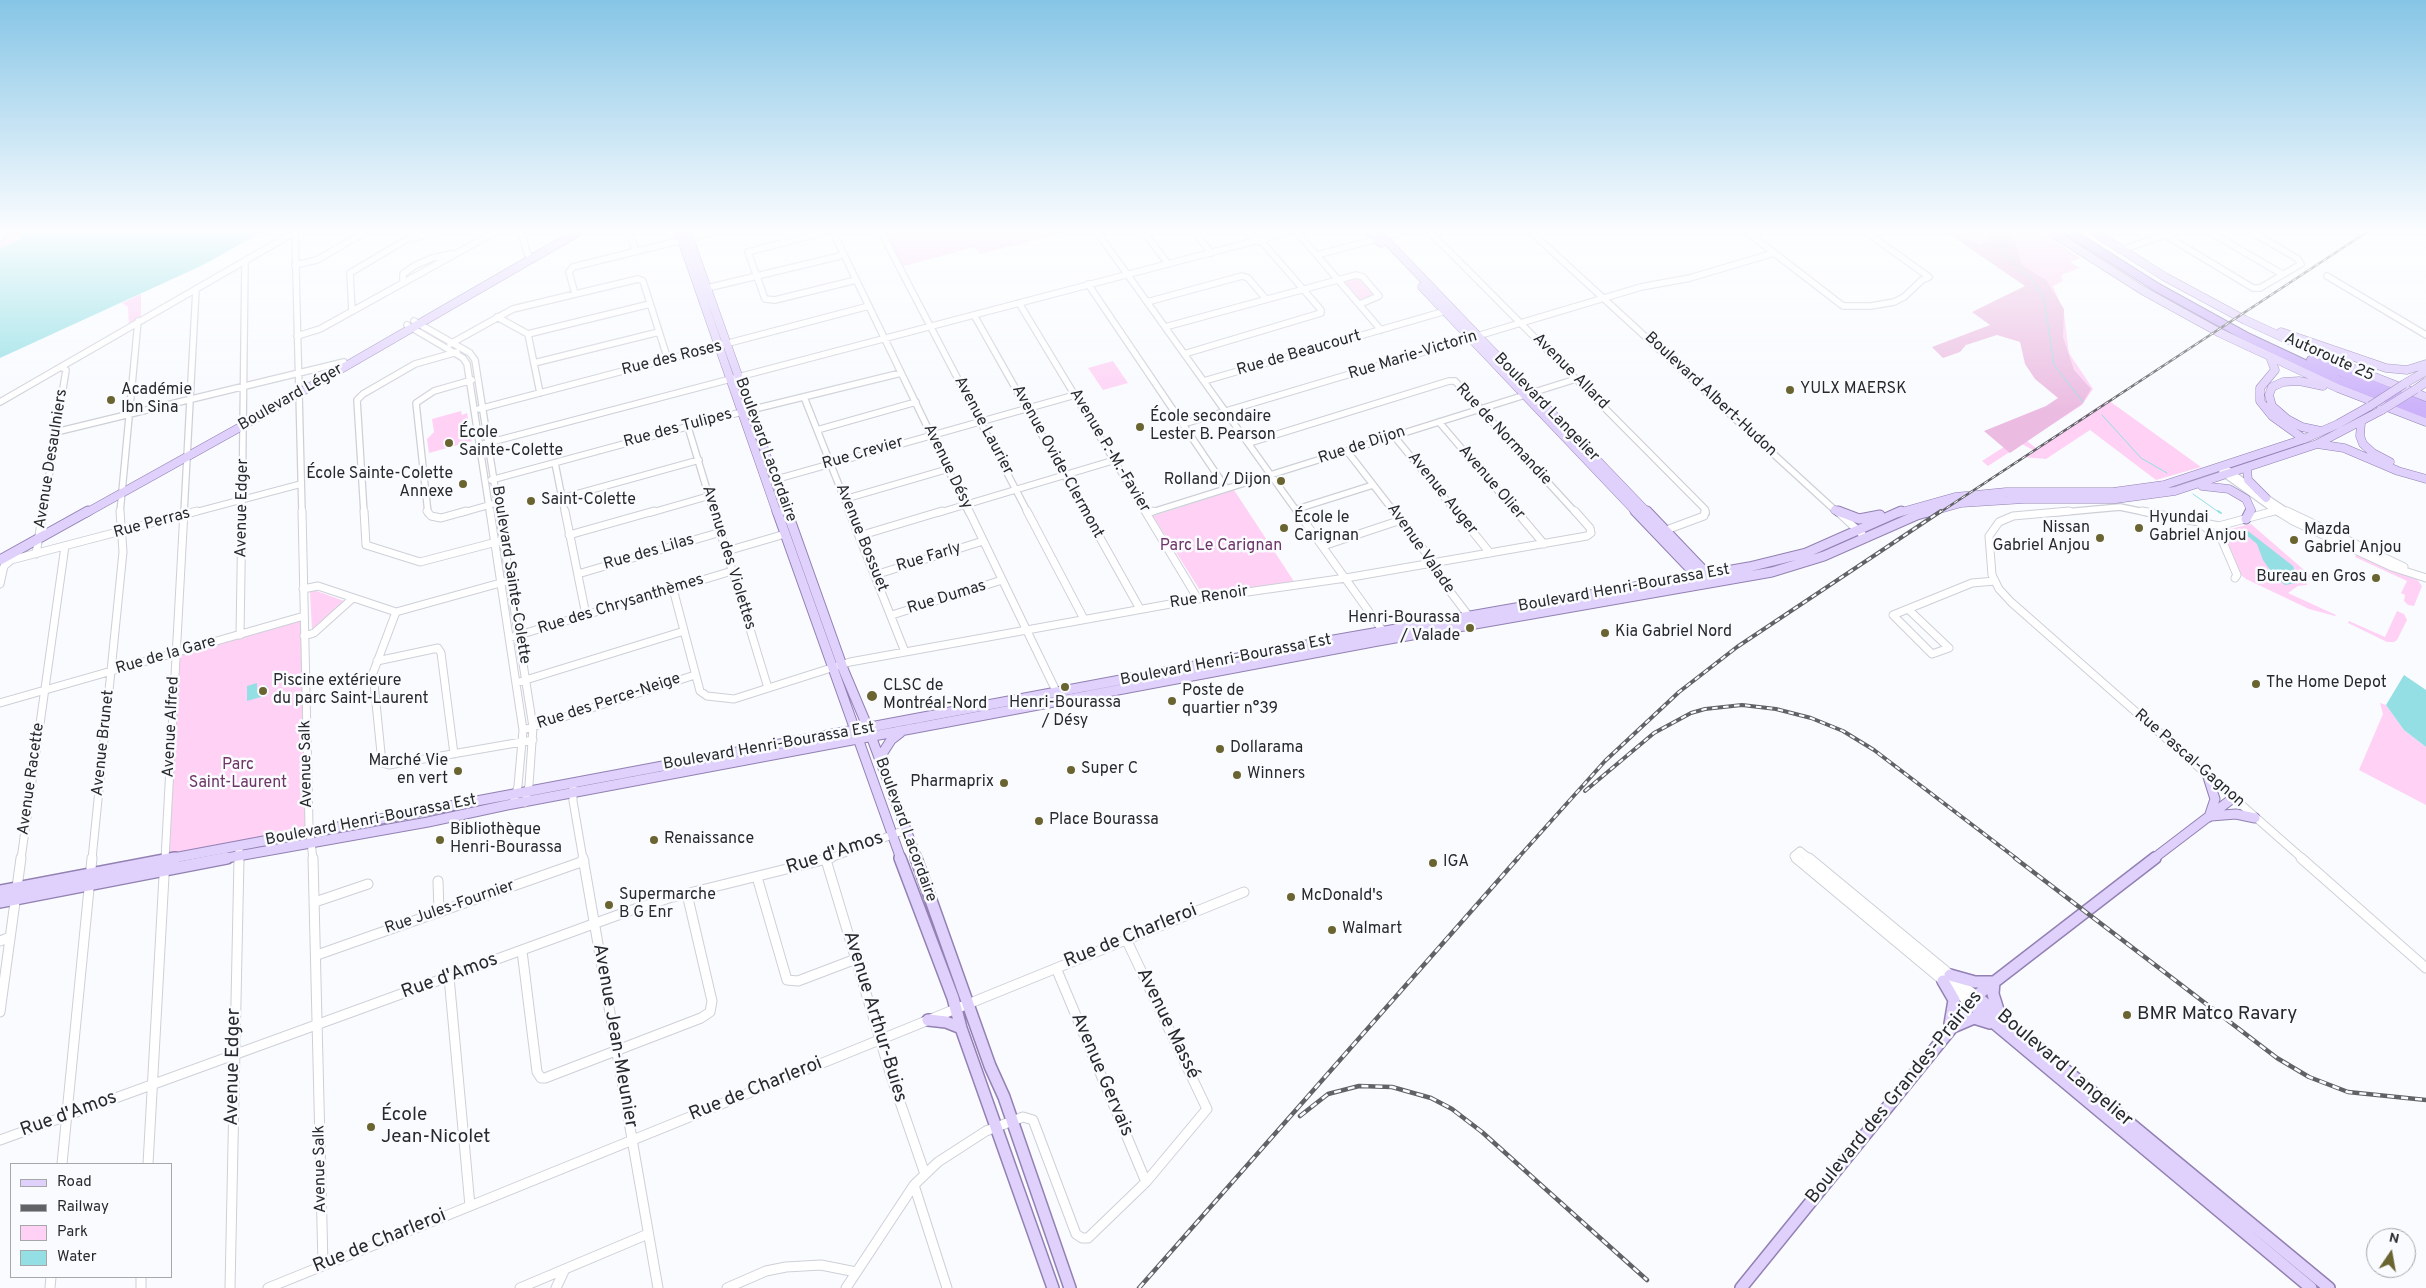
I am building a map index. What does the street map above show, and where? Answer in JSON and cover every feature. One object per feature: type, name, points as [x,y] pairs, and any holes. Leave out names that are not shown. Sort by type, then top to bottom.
[{"type":"highway","name":"Autoroute 25","points":[[2164,292],[2245,336],[2339,380],[2426,414]]},
{"type":"highway","name":"Autoroute 25","points":[[2175,292],[2230,322],[2314,361],[2426,406]]},
{"type":"main road","name":"Boulevard Léger","points":[[0,553],[40,535],[244,422],[469,292]]},
{"type":"main road","name":"Boulevard Lacordaire","points":[[700,292],[742,412],[772,481],[837,666],[856,735],[956,1008],[961,1028],[1053,1288]]},
{"type":"main road","name":"Boulevard Lacordaire","points":[[709,292],[751,410],[785,534],[837,666],[869,733],[1070,1288]]},
{"type":"main road","name":"Boulevard Langelier","points":[[1432,292],[1660,533],[1704,584]]},
{"type":"main road","points":[[2147,292],[2168,305],[2269,357],[2426,424]]},
{"type":"main road","points":[[2192,292],[2244,320],[2324,357],[2426,397]]},
{"type":"main road","points":[[2244,320],[2383,368],[2407,370],[2426,364]]},
{"type":"main road","name":"Boulevard Léger","points":[[298,391],[344,362],[413,325]]},
{"type":"main road","points":[[2269,357],[2275,370],[2260,388],[2260,401],[2272,416],[2304,439]]},
{"type":"main road","name":"Boulevard Henri-Bourassa Est","points":[[869,733],[912,730],[1061,702],[1386,635],[1468,616],[1792,558],[1836,542],[1857,530],[1921,504],[1969,495],[2006,492],[2095,493],[2164,485],[2221,468],[2323,431],[2370,406],[2426,371]]},
{"type":"main road","points":[[2323,431],[2302,427],[2286,419],[2272,406],[2269,391],[2276,384],[2291,381],[2338,388]]},
{"type":"main road","name":"Boulevard Henri-Bourassa Est","points":[[0,902],[90,884],[165,865],[311,838],[516,794],[573,788],[869,733],[1057,692],[1386,635],[1474,624],[1717,582],[1799,565],[1866,538],[1916,515],[1961,503],[2024,498],[2116,499],[2164,493],[2194,486],[2317,444],[2361,423],[2426,382]]},
{"type":"main road","points":[[2361,423],[2361,439],[2373,453],[2400,466],[2426,474]]},
{"type":"main road","points":[[2317,444],[2344,448],[2398,472],[2426,480]]},
{"type":"main road","points":[[2247,469],[2248,480],[2266,498]]},
{"type":"main road","points":[[2194,486],[2220,486],[2238,493],[2250,504],[2252,510],[2246,519]]},
{"type":"main road","points":[[1835,510],[1858,519],[1893,514]]},
{"type":"main road","name":"Boulevard Langelier","points":[[1660,533],[1717,582]]},
{"type":"main road","name":"Boulevard Léger","points":[[2,563],[40,535]]},
{"type":"main road","points":[[882,769],[882,754],[891,740],[896,735],[912,730]]},
{"type":"main road","points":[[2208,777],[2215,799],[2209,817],[2236,814],[2255,818]]},
{"type":"main road","name":"Boulevard Henri-Bourassa Est","points":[[311,838],[428,822],[525,803],[573,788]]},
{"type":"main road","name":"Boulevard des Grandes-Prairies","points":[[1741,1288],[1973,999],[2233,798]]},
{"type":"main road","name":"Boulevard Henri-Bourassa Est","points":[[0,891],[91,873],[165,865]]},
{"type":"main road","points":[[1947,1031],[1954,1000],[1947,978],[1975,982],[1994,982],[1992,994],[1995,1007],[2002,1017]]},
{"type":"main road","name":"Boulevard Langelier","points":[[1973,999],[2002,1017],[2328,1288]]},
{"type":"main road","name":"Boulevard Langelier","points":[[1973,999],[2009,1035],[2311,1288]]},
{"type":"main road","points":[[1947,1031],[1961,1022],[1974,1018],[1990,1023],[2009,1035]]},
{"type":"main road","points":[[928,1020],[946,1022],[961,1028]]},
{"type":"street","points":[[0,402],[190,292]]},
{"type":"street","name":"Avenue Alfred","points":[[148,1163],[196,292]]},
{"type":"street","name":"Avenue Edger","points":[[240,635],[245,292]]},
{"type":"street","name":"Avenue Salk","points":[[296,292],[304,636],[317,955],[323,1266]]},
{"type":"street","points":[[351,292],[352,311]]},
{"type":"street","points":[[297,336],[320,329],[385,292]]},
{"type":"street","points":[[445,347],[497,317],[520,307],[583,292]]},
{"type":"street","points":[[646,292],[668,360]]},
{"type":"street","points":[[762,292],[768,301],[805,292]]},
{"type":"street","name":"Avenue Désy","points":[[862,292],[1061,702]]},
{"type":"street","name":"Avenue Laurier","points":[[913,292],[1084,619]]},
{"type":"street","points":[[480,445],[1059,292]]},
{"type":"street","points":[[1094,292],[1226,488]]},
{"type":"street","points":[[1140,292],[1386,635]]},
{"type":"street","points":[[1147,302],[1183,292]]},
{"type":"street","points":[[1260,292],[1266,299]]},
{"type":"street","points":[[1165,327],[1292,292]]},
{"type":"street","points":[[1184,354],[1320,315],[1321,310],[1306,292]]},
{"type":"street","points":[[1350,292],[1381,330]]},
{"type":"street","points":[[1360,304],[1377,299],[1378,294],[1376,292]]},
{"type":"street","name":"Avenue Allard","points":[[1490,292],[1703,506],[1706,514],[1660,533]]},
{"type":"street","name":"Boulevard Albert-Hudon","points":[[1597,292],[1866,538]]},
{"type":"street","name":"Rue Marie-Victorin","points":[[1183,424],[1624,292]]},
{"type":"street","points":[[1823,292],[1843,306],[1854,307],[1894,302],[1909,292]]},
{"type":"street","points":[[2354,292],[2426,335]]},
{"type":"street","name":"Avenue P.-M.-Favier","points":[[1019,303],[1198,599]]},
{"type":"street","points":[[497,317],[528,334],[650,304]]},
{"type":"street","name":"Rue des Roses","points":[[474,410],[728,345],[869,306]]},
{"type":"street","name":"Rue de Beaucourt","points":[[1204,381],[1449,310]]},
{"type":"street","name":"Avenue Ovide-Clermont","points":[[974,315],[1140,609]]},
{"type":"street","name":"Avenue Brunet","points":[[62,1163],[123,552],[120,514],[138,321]]},
{"type":"street","name":"Boulevard Sainte-Colette","points":[[413,325],[452,343],[475,358],[534,727],[528,792],[525,803]]},
{"type":"street","name":"Boulevard Sainte-Colette","points":[[413,325],[466,360],[523,730],[516,794],[513,804]]},
{"type":"street","points":[[534,363],[659,332]]},
{"type":"street","points":[[528,334],[540,393]]},
{"type":"street","points":[[462,349],[455,353],[415,364],[363,394],[357,400],[366,545],[420,562],[504,540]]},
{"type":"street","points":[[56,432],[344,362]]},
{"type":"street","name":"Avenue Desaulniers","points":[[36,554],[66,370],[61,367]]},
{"type":"street","name":"Rue des Tulipes","points":[[485,482],[742,412],[901,373]]},
{"type":"street","points":[[478,379],[434,391],[416,402],[427,512],[430,516],[440,518],[498,503]]},
{"type":"street","name":"Rue de Dijon","points":[[1147,513],[1576,379]]},
{"type":"street","name":"Rue de Normandie","points":[[1249,443],[1449,381],[1460,384],[1590,528],[1591,533],[1587,536]]},
{"type":"street","name":"Rue Crevier","points":[[772,481],[932,434],[1075,395]]},
{"type":"street","name":"Avenue Bossuet","points":[[804,397],[892,615],[905,652]]},
{"type":"street","points":[[817,430],[916,402]]},
{"type":"street","name":"Avenue Olier","points":[[1438,422],[1544,544]]},
{"type":"street","name":"Avenue des Violettes","points":[[688,427],[768,688]]},
{"type":"street","name":"Avenue Auger","points":[[1394,436],[1490,553]]},
{"type":"street","name":"Avenue Valade","points":[[1347,451],[1430,558],[1433,569],[1474,624]]},
{"type":"street","points":[[562,498],[699,460]]},
{"type":"street","points":[[859,536],[1115,460]]},
{"type":"street","points":[[554,463],[586,615]]},
{"type":"street","points":[[2221,468],[2266,498],[2275,508]]},
{"type":"street","points":[[845,499],[948,469]]},
{"type":"street","points":[[2230,474],[2275,508],[2377,560],[2426,578]]},
{"type":"street","name":"Rue Perras","points":[[2,563],[301,484]]},
{"type":"street","points":[[1297,509],[1373,485]]},
{"type":"street","points":[[569,535],[709,496]]},
{"type":"street","name":"Rue Pascal-Gagnon","points":[[2198,523],[2146,511],[2114,507],[2013,516],[1999,522],[1992,530],[1989,548],[1995,581],[1999,589],[2011,602],[2426,968]]},
{"type":"street","points":[[2198,523],[2225,525],[2275,508]]},
{"type":"street","points":[[1323,546],[1401,520]]},
{"type":"street","points":[[2198,523],[2222,540],[2237,575],[2235,578]]},
{"type":"street","points":[[2222,540],[2225,525]]},
{"type":"street","name":"Rue des Lilas","points":[[578,574],[721,532]]},
{"type":"street","points":[[727,551],[785,534]]},
{"type":"street","name":"Rue Renoir","points":[[695,675],[700,691],[707,696],[738,698],[837,666],[905,652],[1198,599],[1346,578],[1587,536]]},
{"type":"street","name":"Rue Farly","points":[[875,575],[984,541]]},
{"type":"street","name":"Avenue Racette","points":[[0,1012],[65,546]]},
{"type":"street","points":[[0,584],[2,563]]},
{"type":"street","name":"Rue des Chrysanthèmes","points":[[509,638],[732,571]]},
{"type":"street","points":[[303,589],[318,586],[396,612],[511,580]]},
{"type":"street","name":"Rue Dumas","points":[[892,615],[1002,580]]},
{"type":"street","points":[[1908,609],[1949,648],[1932,654],[1893,615],[1972,583],[1995,581]]},
{"type":"street","points":[[673,589],[695,675]]},
{"type":"street","points":[[304,636],[314,633],[353,598]]},
{"type":"street","points":[[396,612],[373,673],[382,763],[389,765],[533,740]]},
{"type":"street","name":"Rue de la Gare","points":[[0,703],[304,616]]},
{"type":"street","points":[[516,683],[684,631]]},
{"type":"street","points":[[377,661],[428,648],[438,648],[441,653],[454,754]]},
{"type":"street","name":"Rue des Perce-Neige","points":[[523,730],[695,675]]},
{"type":"street","name":"Avenue Jean-Meunier","points":[[573,788],[594,924],[658,1288]]},
{"type":"street","name":"Rue d'Amos","points":[[0,1140],[318,1026],[594,924],[687,894],[826,860],[905,830]]},
{"type":"street","name":"Avenue Edger","points":[[230,1288],[238,851]]},
{"type":"street","name":"Boulevard Langelier","points":[[1797,854],[1973,999]]},
{"type":"street","name":"Avenue Arthur-Buies","points":[[826,860],[891,1076],[924,1174]]},
{"type":"street","name":"Rue Jules-Fournier","points":[[317,955],[584,861]]},
{"type":"street","points":[[757,877],[787,980],[798,981],[856,959]]},
{"type":"street","points":[[438,881],[439,912]]},
{"type":"street","points":[[315,902],[368,884]]},
{"type":"street","name":"Rue de Charleroi","points":[[268,1288],[1244,892]]},
{"type":"street","points":[[522,951],[538,1076],[550,1077],[701,1018],[710,1012],[712,1006],[687,894]]},
{"type":"street","points":[[0,941],[10,938]]},
{"type":"street","name":"Avenue Massé","points":[[1126,939],[1207,1109],[1146,1182]]},
{"type":"street","name":"Avenue Gervais","points":[[1056,968],[1146,1182]]},
{"type":"street","points":[[448,977],[470,1206]]},
{"type":"street","points":[[846,1288],[914,1185],[924,1174],[953,1151],[1011,1121],[1027,1117],[1035,1123],[1076,1234],[1082,1238],[1088,1238],[1095,1233],[1146,1182]]},
{"type":"street","points":[[914,1185],[947,1288]]},
{"type":"street","points":[[520,1288],[648,1234]]},
{"type":"street","points":[[727,1288],[776,1269],[821,1265],[856,1272]]},
{"type":"street","points":[[556,1288],[565,1269]]},
{"type":"green space","points":[[1350,292],[1376,292],[1378,294],[1360,304]]},
{"type":"green space","points":[[2032,292],[2055,292],[2064,313],[2069,353],[2093,389],[2082,405],[2027,441],[2036,448],[2108,400],[2201,467],[2156,480],[2090,430],[2046,459],[2022,457],[2033,450],[2022,444],[1988,466],[1982,461],[2073,403]]},
{"type":"green space","points":[[141,294],[141,319],[129,326],[128,307],[122,303]]},
{"type":"green space","points":[[1113,361],[1128,383],[1103,390],[1088,368]]},
{"type":"green space","points":[[461,411],[462,415],[467,413],[472,441],[429,453],[427,439],[434,432],[432,419]]},
{"type":"green space","name":"Parc Le Carignan","points":[[1234,490],[1295,583],[1203,595],[1153,516]]},
{"type":"green space","points":[[2251,524],[2311,576],[2307,580],[2307,585],[2298,586],[2288,593],[2335,616],[2309,609],[2241,575],[2225,535],[2226,530]]},
{"type":"green space","points":[[2358,552],[2417,579],[2422,586],[2414,606],[2408,605],[2404,601],[2405,595],[2401,593],[2407,581],[2355,557]]},
{"type":"green space","points":[[314,590],[344,601],[312,629],[310,592]]},
{"type":"green space","points":[[2397,611],[2404,614],[2407,620],[2397,640],[2394,642],[2387,642],[2348,623],[2349,621],[2385,637]]},
{"type":"green space","name":"Parc Saint-Laurent","points":[[304,618],[307,834],[167,860],[177,657]]},
{"type":"green space","points":[[2380,703],[2386,705],[2404,730],[2426,747],[2426,805],[2359,770],[2383,714]]},
{"type":"shaded area","points":[[2013,292],[2054,292],[2064,309],[2063,337],[2074,370],[2091,389],[2082,404],[2010,453],[1984,431],[2046,406],[2058,398],[2035,379],[2025,364],[2020,342],[1997,335],[1966,345],[1960,352],[1943,358],[1932,347],[1990,325],[1972,312]]},
{"type":"water","points":[[0,292],[144,292],[0,358]]},
{"type":"water","points":[[2248,531],[2293,566],[2298,579],[2296,583],[2285,585],[2275,577],[2263,560],[2257,544],[2244,533]]},
{"type":"water","points":[[2404,675],[2426,690],[2426,747],[2404,730],[2386,705]]},
{"type":"water","points":[[257,683],[257,689],[268,686],[268,695],[247,701],[247,686]]},
{"type":"waterway","points":[[2040,292],[2044,298],[2054,365],[2083,402]]},
{"type":"waterway","points":[[2102,415],[2141,458],[2167,473]]},
{"type":"waterway","points":[[2193,494],[2220,513]]},
{"type":"railway","points":[[1939,513],[2275,292]]},
{"type":"railway","points":[[1517,859],[1605,761],[1679,692],[1737,647],[1941,511]]},
{"type":"railway","points":[[1585,791],[1654,733],[1691,713],[1705,709],[1742,705],[1776,709],[1811,718],[1843,731],[1874,750],[2017,859]]},
{"type":"railway","points":[[1139,1288],[1518,858]]},
{"type":"railway","points":[[2015,858],[2277,1058],[2309,1077],[2348,1092],[2426,1100]]},
{"type":"railway","points":[[1300,1116],[1328,1094],[1359,1086],[1392,1087],[1431,1098],[1452,1109],[1482,1132],[1647,1280]]},
{"type":"place","name":"YULX MAERSK","points":[[1790,390]]},
{"type":"place","name":"Académie Ibn Sina","points":[[111,400]]},
{"type":"place","name":"École secondaire Lester B. Pearson","points":[[1140,427]]},
{"type":"place","name":"École Sainte-Colette","points":[[449,443]]},
{"type":"place","name":"Rolland / Dijon","points":[[1281,481]]},
{"type":"place","name":"École Sainte-Colette Annexe","points":[[463,484]]},
{"type":"place","name":"Saint-Colette","points":[[531,501]]},
{"type":"place","name":"École le Carignan","points":[[1284,528]]},
{"type":"place","name":"Hyundai Gabriel Anjou","points":[[2139,528]]},
{"type":"place","name":"Nissan Gabriel Anjou","points":[[2100,538]]},
{"type":"place","name":"Mazda Gabriel Anjou","points":[[2294,540]]},
{"type":"place","name":"Bureau en Gros","points":[[2376,578]]},
{"type":"place","name":"Henri-Bourassa / Valade","points":[[1470,628]]},
{"type":"place","name":"Kia Gabriel Nord","points":[[1605,633]]},
{"type":"place","name":"The Home Depot","points":[[2256,684]]},
{"type":"place","name":"Henri-Bourassa / Désy","points":[[1065,687]]},
{"type":"place","name":"Piscine extérieure du parc Saint-Laurent","points":[[263,691]]},
{"type":"place","name":"CLSC de Montréal-Nord","points":[[872,696]]},
{"type":"place","name":"Poste de quartier n°39","points":[[1172,701]]},
{"type":"place","name":"Dollarama","points":[[1220,749]]},
{"type":"place","name":"Super C","points":[[1071,770]]},
{"type":"place","name":"Marché Vie en vert","points":[[458,771]]},
{"type":"place","name":"Winners","points":[[1237,775]]},
{"type":"place","name":"Pharmaprix","points":[[1004,783]]},
{"type":"place","name":"Place Bourassa","points":[[1039,821]]},
{"type":"place","name":"Bibliothèque Henri-Bourassa","points":[[440,840]]},
{"type":"place","name":"Renaissance","points":[[654,840]]},
{"type":"place","name":"IGA","points":[[1433,863]]},
{"type":"place","name":"McDonald's","points":[[1291,897]]},
{"type":"place","name":"Supermarche B G Enr","points":[[609,905]]},
{"type":"place","name":"Walmart","points":[[1332,930]]},
{"type":"place","name":"BMR Matco Ravary","points":[[2127,1015]]},
{"type":"place","name":"École Jean-Nicolet","points":[[371,1127]]}]
